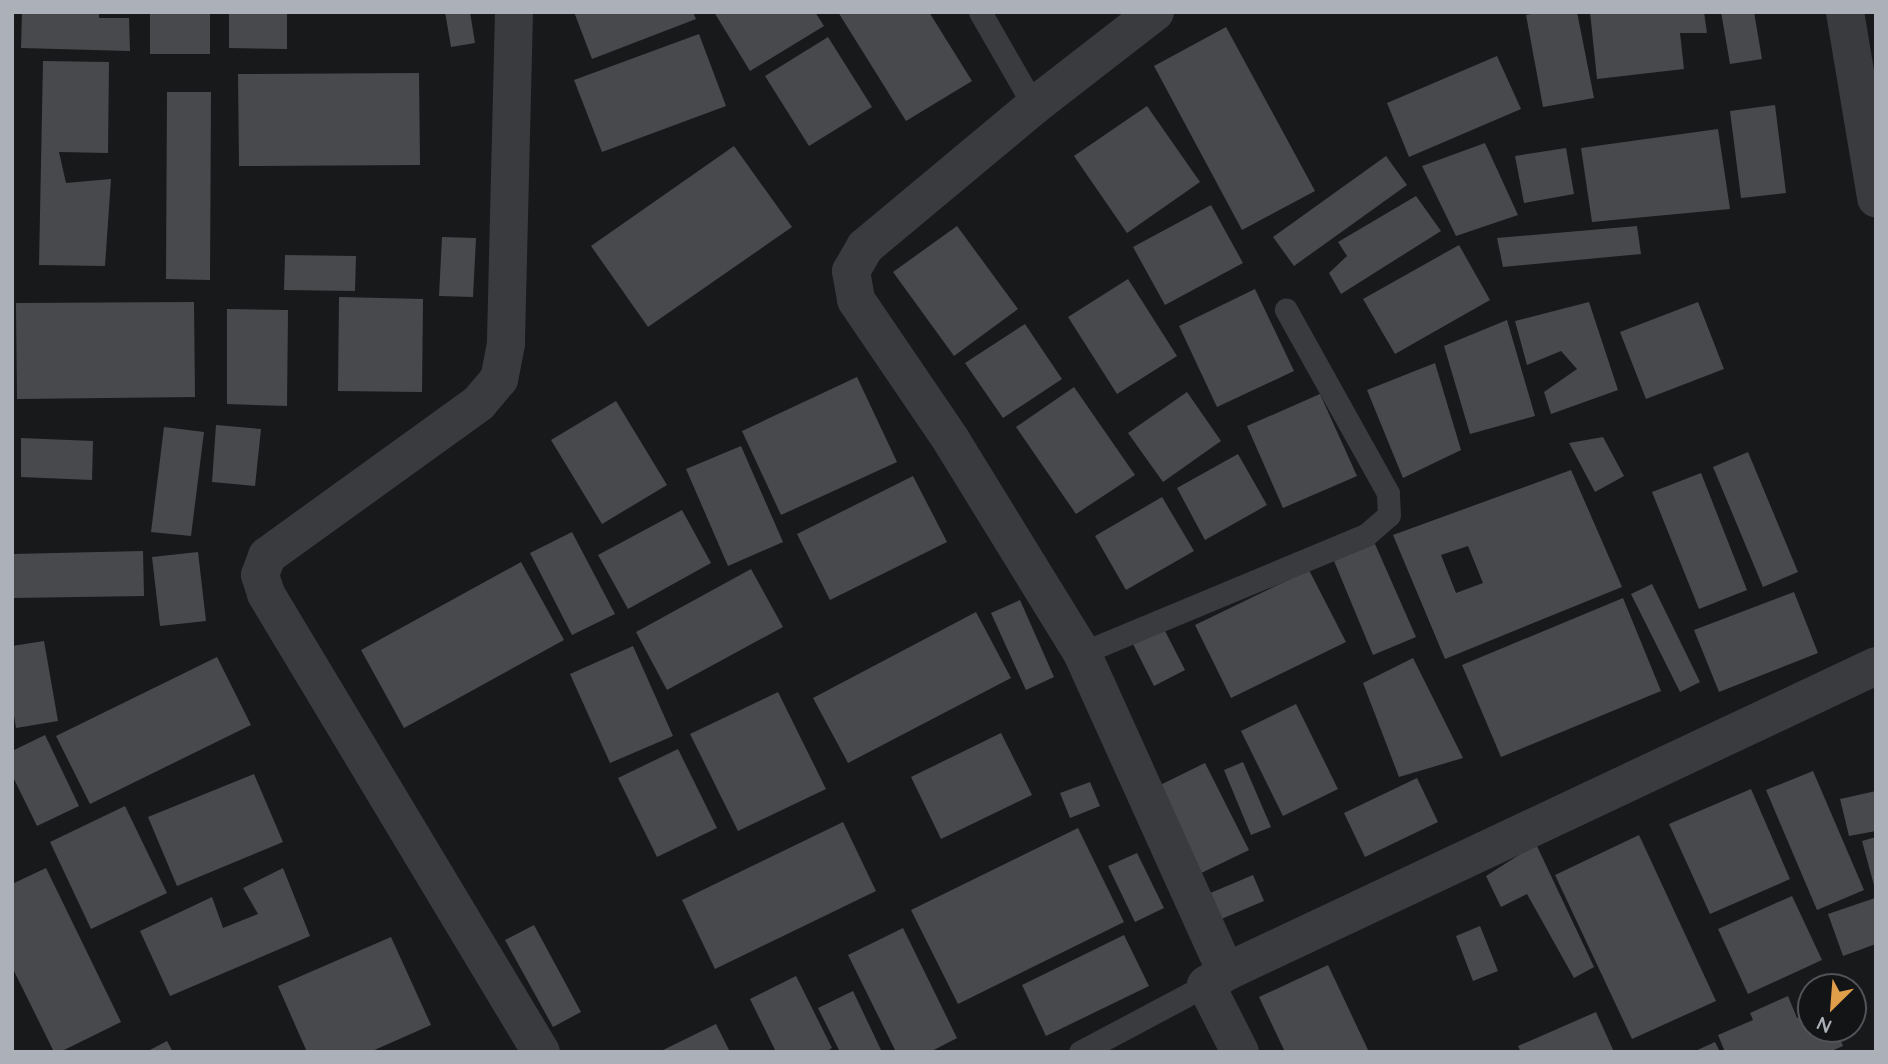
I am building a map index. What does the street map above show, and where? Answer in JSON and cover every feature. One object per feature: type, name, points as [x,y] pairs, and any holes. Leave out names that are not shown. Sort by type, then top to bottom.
[{"type":"street","points":[[514,12],[506,344],[499,379],[479,403],[267,556],[260,575],[266,594],[541,1052]]},
{"type":"street","points":[[1155,12],[1034,106],[865,247],[851,271],[856,300],[951,440],[1082,653],[1216,979],[1240,1052]]},
{"type":"street","points":[[1848,15],[1876,198]]},
{"type":"street","points":[[1216,979],[1876,666]]},
{"type":"lane","points":[[980,12],[1034,106]]},
{"type":"lane","points":[[1082,653],[1366,535],[1389,515],[1388,493],[1286,310]]},
{"type":"lane","points":[[1080,1052],[1216,979]]},
{"type":"building","points":[[22,12],[99,12],[99,18],[129,18],[130,51],[21,48]]},
{"type":"building","points":[[150,12],[210,12],[210,54],[150,54]]},
{"type":"building","points":[[229,12],[287,12],[287,49],[229,48]]},
{"type":"building","points":[[445,12],[470,12],[475,43],[451,47]]},
{"type":"building","points":[[574,12],[693,12],[696,19],[592,59]]},
{"type":"building","points":[[714,12],[815,12],[824,26],[750,71]]},
{"type":"building","points":[[838,12],[929,12],[972,81],[906,121]]},
{"type":"building","points":[[1541,12],[1577,12],[1594,98],[1543,107],[1526,15]]},
{"type":"building","points":[[1590,12],[1704,12],[1707,33],[1680,33],[1684,69],[1597,79]]},
{"type":"building","points":[[1721,12],[1754,12],[1762,59],[1730,64]]},
{"type":"building","points":[[1226,27],[1315,191],[1242,230],[1154,66]]},
{"type":"building","points":[[699,34],[726,106],[602,152],[574,80]]},
{"type":"building","points":[[828,37],[872,107],[809,146],[765,76]]},
{"type":"building","points":[[1497,56],[1521,109],[1409,157],[1387,103]]},
{"type":"building","points":[[43,61],[109,62],[108,153],[59,152],[66,183],[111,179],[105,266],[39,265]]},
{"type":"building","points":[[419,73],[420,165],[239,166],[238,74]]},
{"type":"building","points":[[167,92],[211,92],[210,280],[166,279]]},
{"type":"building","points":[[1775,105],[1786,193],[1741,198],[1730,111]]},
{"type":"building","points":[[1147,106],[1200,182],[1127,233],[1074,156]]},
{"type":"building","points":[[1718,129],[1730,209],[1592,222],[1581,148]]},
{"type":"building","points":[[1485,143],[1518,215],[1456,236],[1422,166]]},
{"type":"building","points":[[734,146],[792,227],[648,327],[591,246]]},
{"type":"building","points":[[1566,148],[1574,194],[1524,203],[1515,156]]},
{"type":"building","points":[[1386,156],[1407,185],[1294,266],[1273,237]]},
{"type":"building","points":[[1416,196],[1441,231],[1341,294],[1329,273],[1347,256],[1338,242]]},
{"type":"building","points":[[1211,205],[1243,263],[1165,305],[1133,247]]},
{"type":"building","points":[[957,226],[1018,309],[954,356],[893,272]]},
{"type":"building","points":[[1637,226],[1641,254],[1503,267],[1497,238]]},
{"type":"building","points":[[442,237],[476,238],[473,297],[439,296]]},
{"type":"building","points":[[1459,245],[1490,300],[1395,354],[1363,299]]},
{"type":"building","points":[[285,255],[356,256],[355,291],[284,290]]},
{"type":"building","points":[[1128,279],[1177,356],[1117,394],[1068,317]]},
{"type":"building","points":[[1255,289],[1294,371],[1217,407],[1179,326]]},
{"type":"building","points":[[339,297],[423,299],[422,392],[338,391]]},
{"type":"building","points":[[194,302],[195,397],[17,399],[16,303]]},
{"type":"building","points":[[1589,302],[1618,390],[1551,414],[1544,392],[1577,369],[1561,351],[1527,365],[1515,321]]},
{"type":"building","points":[[1698,302],[1724,369],[1646,399],[1620,332]]},
{"type":"building","points":[[227,309],[288,310],[287,406],[227,404]]},
{"type":"building","points":[[1507,320],[1535,416],[1470,434],[1444,346]]},
{"type":"building","points":[[1025,324],[1062,379],[1003,418],[965,363]]},
{"type":"building","points":[[1435,363],[1461,450],[1403,478],[1367,390]]},
{"type":"building","points":[[857,377],[897,462],[781,515],[742,431]]},
{"type":"building","points":[[1074,387],[1135,475],[1076,514],[1016,427]]},
{"type":"building","points":[[1187,392],[1221,441],[1163,482],[1128,433]]},
{"type":"building","points":[[1320,394],[1357,476],[1283,508],[1247,426]]},
{"type":"building","points":[[616,401],[667,485],[602,524],[551,440]]},
{"type":"building","points":[[216,425],[261,429],[255,486],[212,482]]},
{"type":"building","points":[[164,427],[204,432],[191,536],[151,532]]},
{"type":"building","points":[[1603,437],[1624,476],[1595,492],[1569,443]]},
{"type":"building","points":[[21,438],[93,441],[92,480],[21,477]]},
{"type":"building","points":[[741,446],[783,542],[728,566],[686,469]]},
{"type":"building","points":[[1748,452],[1798,572],[1763,587],[1713,467]]},
{"type":"building","points":[[1238,454],[1267,505],[1205,540],[1177,488]]},
{"type":"building","points":[[1571,470],[1622,587],[1445,659],[1393,535]],"holes":[[[1468,546],[1483,583],[1456,593],[1441,555]]]},
{"type":"building","points":[[1701,473],[1747,590],[1699,609],[1652,492]]},
{"type":"building","points":[[913,476],[947,542],[830,600],[797,534]]},
{"type":"building","points":[[1162,497],[1194,551],[1126,590],[1095,536]]},
{"type":"building","points":[[682,510],[711,563],[628,609],[598,555]]},
{"type":"building","points":[[572,532],[615,614],[572,635],[530,553]]},
{"type":"building","points":[[1375,544],[1416,637],[1373,655],[1334,561]]},
{"type":"building","points":[[143,551],[144,596],[12,598],[12,554]]},
{"type":"building","points":[[198,552],[206,621],[160,626],[152,557]]},
{"type":"building","points":[[521,562],[564,640],[404,728],[361,650]]},
{"type":"building","points":[[751,569],[783,627],[667,690],[636,632]]},
{"type":"building","points":[[1309,570],[1346,642],[1231,698],[1195,625]]},
{"type":"building","points":[[1652,584],[1700,682],[1680,692],[1631,594]]},
{"type":"building","points":[[1794,592],[1818,653],[1719,692],[1694,630]]},
{"type":"building","points":[[1623,598],[1661,691],[1501,757],[1462,665]]},
{"type":"building","points":[[1020,600],[1054,677],[1026,690],[991,613]]},
{"type":"building","points":[[976,612],[1011,678],[848,763],[813,698]]},
{"type":"building","points":[[1164,629],[1185,670],[1154,686],[1133,644]]},
{"type":"building","points":[[44,641],[58,721],[16,728],[12,703],[12,646]]},
{"type":"building","points":[[633,646],[673,736],[610,763],[570,674]]},
{"type":"building","points":[[217,657],[251,725],[90,804],[56,736]]},
{"type":"building","points":[[1413,658],[1463,758],[1399,777],[1363,683]]},
{"type":"building","points":[[778,692],[826,789],[738,831],[690,734]]},
{"type":"building","points":[[1296,704],[1338,789],[1283,816],[1241,731]]},
{"type":"building","points":[[1001,733],[1032,795],[941,839],[911,777]]},
{"type":"building","points":[[45,735],[79,806],[37,826],[12,775],[12,751]]},
{"type":"building","points":[[678,749],[717,828],[657,857],[618,778]]},
{"type":"building","points":[[1243,762],[1271,827],[1251,835],[1224,770]]},
{"type":"building","points":[[1205,763],[1249,850],[1195,876],[1152,789]]},
{"type":"building","points":[[1813,771],[1864,890],[1817,910],[1766,790]]},
{"type":"building","points":[[254,774],[283,842],[177,886],[148,817]]},
{"type":"building","points":[[1417,778],[1438,822],[1365,857],[1344,813]]},
{"type":"building","points":[[1090,782],[1100,806],[1070,818],[1060,793]]},
{"type":"building","points":[[1751,789],[1790,879],[1710,914],[1669,824]]},
{"type":"building","points":[[1876,791],[1876,831],[1849,836],[1840,799]]},
{"type":"building","points":[[125,806],[167,893],[91,929],[50,842]]},
{"type":"building","points":[[843,822],[876,891],[715,969],[682,900]]},
{"type":"building","points":[[1078,828],[1124,922],[958,1004],[911,910]]},
{"type":"building","points":[[1639,835],[1716,1001],[1632,1039],[1555,875]]},
{"type":"building","points":[[1876,837],[1876,888],[1875,889],[1862,841]]},
{"type":"building","points":[[1536,844],[1594,967],[1574,978],[1527,894],[1501,907],[1486,876]]},
{"type":"building","points":[[1137,853],[1164,908],[1135,922],[1108,866]]},
{"type":"building","points":[[46,868],[121,1022],[60,1052],[54,1052],[12,967],[12,884]]},
{"type":"building","points":[[283,868],[310,936],[170,996],[140,931],[212,897],[223,928],[258,914],[243,888]]},
{"type":"building","points":[[1253,875],[1264,901],[1219,920],[1208,894]]},
{"type":"building","points":[[1792,896],[1822,960],[1748,994],[1718,929]]},
{"type":"building","points":[[1875,898],[1876,944],[1843,956],[1828,914]]},
{"type":"building","points":[[534,925],[581,1012],[553,1027],[505,940]]},
{"type":"building","points":[[1480,926],[1498,971],[1473,981],[1456,936]]},
{"type":"building","points":[[903,928],[957,1038],[930,1052],[896,1052],[848,955]]},
{"type":"building","points":[[1124,935],[1149,986],[1046,1036],[1022,985]]},
{"type":"building","points":[[391,937],[431,1025],[370,1052],[307,1052],[278,986]]},
{"type":"building","points":[[1328,965],[1369,1052],[1285,1052],[1259,997]]},
{"type":"building","points":[[796,976],[832,1048],[825,1052],[776,1052],[750,999]]},
{"type":"building","points":[[853,991],[882,1052],[840,1052],[818,1008]]},
{"type":"building","points":[[1788,996],[1797,1018],[1797,1043],[1842,1043],[1843,1046],[1829,1052],[1725,1052],[1718,1035],[1753,1020],[1750,1013]]},
{"type":"building","points":[[1596,1012],[1614,1052],[1521,1052],[1518,1046]]},
{"type":"building","points":[[716,1024],[730,1052],[659,1052]]},
{"type":"building","points":[[167,1041],[173,1052],[146,1052]]},
{"type":"building","points":[[1715,1042],[1720,1052],[1693,1052]]}]
